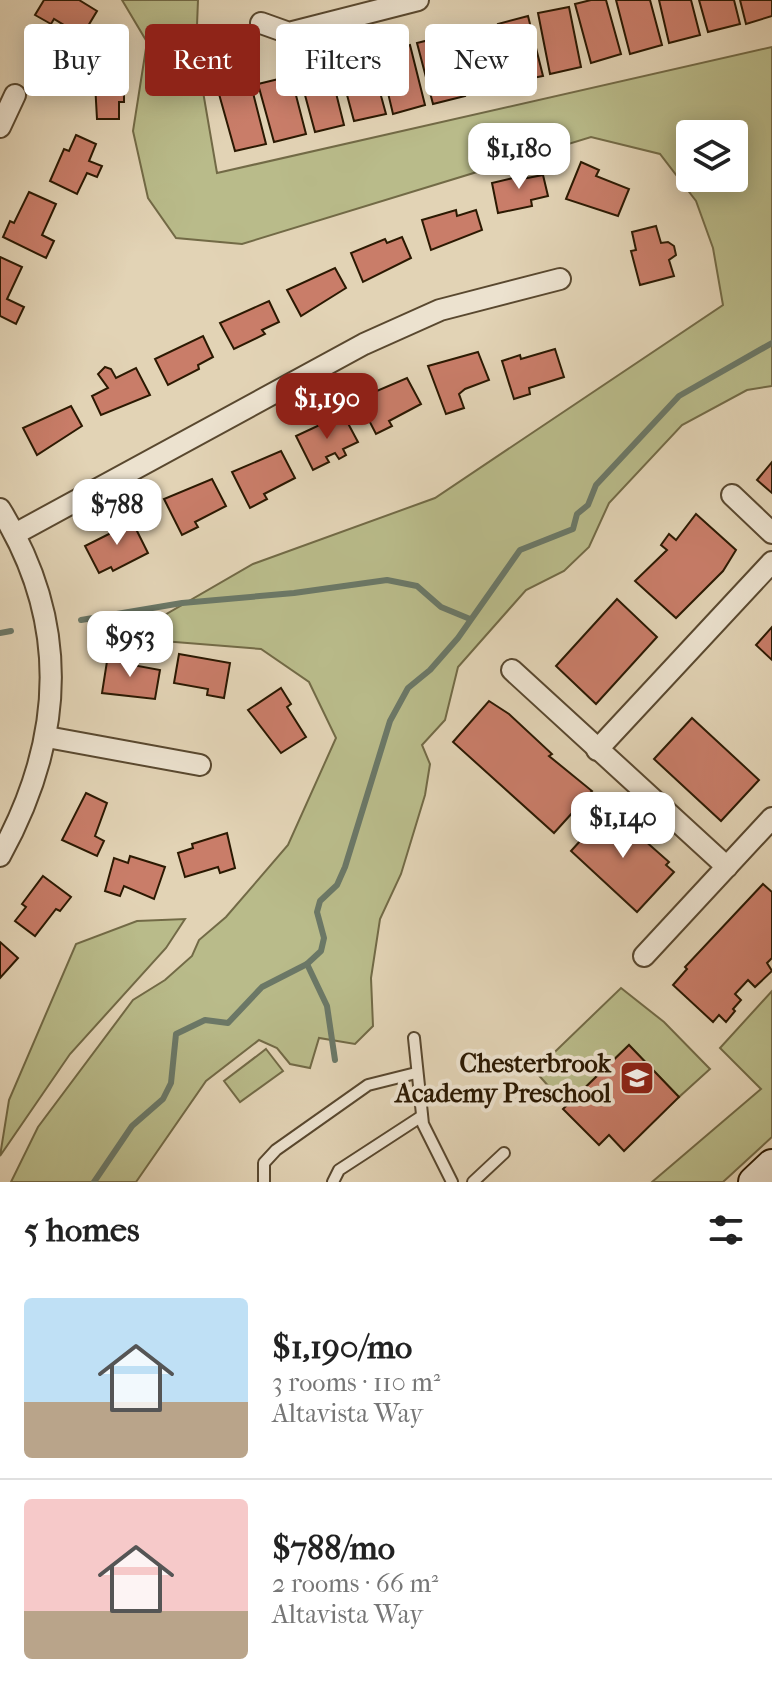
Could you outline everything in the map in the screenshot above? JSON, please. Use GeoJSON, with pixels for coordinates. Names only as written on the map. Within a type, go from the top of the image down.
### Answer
{"type":"FeatureCollection","features":[{"type":"Feature","properties":{"kind":"main road"},"geometry":{"type":"LineString","coordinates":[[754,1182],[772,1165]]}},
{"type":"Feature","properties":{"kind":"street"},"geometry":{"type":"LineString","coordinates":[[261,23],[289,33],[418,0]]}},
{"type":"Feature","properties":{"kind":"street"},"geometry":{"type":"LineString","coordinates":[[0,127],[15,95]]}},
{"type":"Feature","properties":{"kind":"street"},"geometry":{"type":"LineString","coordinates":[[15,534],[376,338],[440,310],[560,279]]}},
{"type":"Feature","properties":{"kind":"street"},"geometry":{"type":"LineString","coordinates":[[732,495],[772,533]]}},
{"type":"Feature","properties":{"kind":"street"},"geometry":{"type":"LineString","coordinates":[[0,509],[32,571],[49,641],[52,674],[47,737],[35,783],[0,856]]}},
{"type":"Feature","properties":{"kind":"street"},"geometry":{"type":"LineString","coordinates":[[597,750],[772,562]]}},
{"type":"Feature","properties":{"kind":"street"},"geometry":{"type":"LineString","coordinates":[[512,670],[727,867]]}},
{"type":"Feature","properties":{"kind":"street"},"geometry":{"type":"LineString","coordinates":[[47,737],[200,765]]}},
{"type":"Feature","properties":{"kind":"street"},"geometry":{"type":"LineString","coordinates":[[644,956],[772,818]]}},
{"type":"Feature","properties":{"kind":"lane"},"geometry":{"type":"LineString","coordinates":[[414,1038],[422,1116],[440,1164],[452,1182]]}},
{"type":"Feature","properties":{"kind":"lane"},"geometry":{"type":"LineString","coordinates":[[264,1182],[264,1163],[282,1146],[368,1085],[416,1073]]}},
{"type":"Feature","properties":{"kind":"lane"},"geometry":{"type":"LineString","coordinates":[[333,1182],[339,1170],[422,1116]]}},
{"type":"Feature","properties":{"kind":"lane"},"geometry":{"type":"LineString","coordinates":[[473,1182],[504,1153]]}},
{"type":"Feature","properties":{"kind":"green space"},"geometry":{"type":"Polygon","coordinates":[[[122,0],[198,0],[197,24],[145,24],[145,39],[122,0]]]}},
{"type":"Feature","properties":{"kind":"green space"},"geometry":{"type":"Polygon","coordinates":[[[772,47],[772,386],[747,390],[682,425],[609,503],[589,547],[564,571],[526,590],[458,667],[445,720],[422,745],[430,764],[425,795],[401,874],[380,919],[371,978],[373,1026],[355,1044],[319,1038],[310,1068],[290,1064],[277,1048],[259,1040],[206,1081],[136,1182],[11,1182],[38,1127],[133,1000],[165,980],[192,956],[199,940],[226,917],[288,845],[336,738],[309,682],[261,649],[125,638],[253,564],[435,498],[723,305],[713,248],[696,201],[689,192],[748,192],[748,120],[676,120],[676,175],[660,154],[591,137],[242,244],[176,238],[148,198],[133,131],[145,55],[145,96],[204,96],[217,173],[772,47]]]}},
{"type":"Feature","properties":{"kind":"green space"},"geometry":{"type":"Polygon","coordinates":[[[185,919],[166,948],[70,1054],[0,1156],[9,1100],[76,944],[137,921],[185,919]]]}},
{"type":"Feature","properties":{"kind":"green space"},"geometry":{"type":"Polygon","coordinates":[[[621,988],[664,1022],[710,1069],[679,1097],[629,1045],[566,1106],[535,1071],[621,988]]]}},
{"type":"Feature","properties":{"kind":"green space"},"geometry":{"type":"Polygon","coordinates":[[[772,991],[772,1137],[723,1182],[652,1182],[761,1089],[720,1048],[772,991]]]}},
{"type":"Feature","properties":{"kind":"green space"},"geometry":{"type":"Polygon","coordinates":[[[266,1049],[283,1071],[240,1102],[224,1081],[266,1049]]]}},
{"type":"Feature","properties":{"kind":"building"},"geometry":{"type":"Polygon","coordinates":[[[44,0],[79,0],[97,11],[89,24],[62,24],[54,19],[51,24],[35,15],[44,0]]]}},
{"type":"Feature","properties":{"kind":"building"},"geometry":{"type":"Polygon","coordinates":[[[606,0],[621,54],[591,63],[575,4],[606,0]]]}},
{"type":"Feature","properties":{"kind":"building"},"geometry":{"type":"Polygon","coordinates":[[[616,0],[650,0],[662,45],[630,54],[616,0]]]}},
{"type":"Feature","properties":{"kind":"building"},"geometry":{"type":"Polygon","coordinates":[[[659,0],[691,0],[700,35],[669,43],[659,0]]]}},
{"type":"Feature","properties":{"kind":"building"},"geometry":{"type":"Polygon","coordinates":[[[699,0],[734,0],[740,24],[708,32],[699,0]]]}},
{"type":"Feature","properties":{"kind":"building"},"geometry":{"type":"Polygon","coordinates":[[[740,0],[772,0],[772,16],[746,24],[740,0]]]}},
{"type":"Feature","properties":{"kind":"building"},"geometry":{"type":"Polygon","coordinates":[[[569,7],[581,67],[550,74],[538,13],[569,7]]]}},
{"type":"Feature","properties":{"kind":"building"},"geometry":{"type":"Polygon","coordinates":[[[528,16],[530,24],[498,24],[528,16]]]}},
{"type":"Feature","properties":{"kind":"building"},"geometry":{"type":"Polygon","coordinates":[[[425,41],[425,74],[417,43],[425,41]]]}},
{"type":"Feature","properties":{"kind":"building"},"geometry":{"type":"Polygon","coordinates":[[[409,45],[425,105],[393,114],[389,96],[409,96],[409,45]]]}},
{"type":"Feature","properties":{"kind":"building"},"geometry":{"type":"Polygon","coordinates":[[[537,52],[543,76],[537,77],[537,52]]]}},
{"type":"Feature","properties":{"kind":"building"},"geometry":{"type":"Polygon","coordinates":[[[276,80],[276,96],[296,96],[306,134],[274,142],[260,84],[276,80]]]}},
{"type":"Feature","properties":{"kind":"building"},"geometry":{"type":"Polygon","coordinates":[[[96,96],[124,96],[124,102],[119,102],[119,119],[97,119],[96,96]]]}},
{"type":"Feature","properties":{"kind":"building"},"geometry":{"type":"Polygon","coordinates":[[[220,96],[254,96],[266,144],[235,151],[220,96]]]}},
{"type":"Feature","properties":{"kind":"building"},"geometry":{"type":"Polygon","coordinates":[[[305,96],[337,96],[344,125],[315,132],[305,96]]]}},
{"type":"Feature","properties":{"kind":"building"},"geometry":{"type":"Polygon","coordinates":[[[347,96],[381,96],[386,114],[354,121],[347,96]]]}},
{"type":"Feature","properties":{"kind":"building"},"geometry":{"type":"Polygon","coordinates":[[[431,96],[465,96],[433,104],[431,96]]]}},
{"type":"Feature","properties":{"kind":"building"},"geometry":{"type":"Polygon","coordinates":[[[76,135],[96,144],[89,161],[102,166],[97,177],[87,173],[77,194],[50,181],[64,149],[69,151],[76,135]]]}},
{"type":"Feature","properties":{"kind":"building"},"geometry":{"type":"Polygon","coordinates":[[[581,162],[599,170],[596,176],[629,189],[618,216],[566,199],[581,162]]]}},
{"type":"Feature","properties":{"kind":"building"},"geometry":{"type":"Polygon","coordinates":[[[524,166],[527,178],[543,175],[548,196],[531,200],[532,206],[498,213],[492,183],[513,178],[511,169],[524,166]]]}},
{"type":"Feature","properties":{"kind":"building"},"geometry":{"type":"Polygon","coordinates":[[[29,192],[56,204],[42,235],[54,241],[46,258],[3,237],[10,221],[14,223],[29,192]]]}},
{"type":"Feature","properties":{"kind":"building"},"geometry":{"type":"Polygon","coordinates":[[[456,210],[457,216],[476,210],[482,230],[431,250],[422,220],[456,210]]]}},
{"type":"Feature","properties":{"kind":"building"},"geometry":{"type":"Polygon","coordinates":[[[656,226],[661,243],[668,242],[674,246],[676,255],[669,260],[674,276],[640,285],[631,251],[636,250],[632,232],[656,226]]]}},
{"type":"Feature","properties":{"kind":"building"},"geometry":{"type":"Polygon","coordinates":[[[402,237],[411,258],[363,282],[351,253],[385,239],[387,243],[402,237]]]}},
{"type":"Feature","properties":{"kind":"building"},"geometry":{"type":"Polygon","coordinates":[[[0,257],[22,267],[7,299],[24,307],[16,324],[0,316],[0,257]]]}},
{"type":"Feature","properties":{"kind":"building"},"geometry":{"type":"Polygon","coordinates":[[[335,268],[346,288],[301,316],[287,290],[335,268]]]}},
{"type":"Feature","properties":{"kind":"building"},"geometry":{"type":"Polygon","coordinates":[[[269,301],[279,322],[262,330],[265,334],[234,349],[220,323],[269,301]]]}},
{"type":"Feature","properties":{"kind":"building"},"geometry":{"type":"Polygon","coordinates":[[[203,336],[213,357],[198,365],[199,369],[168,385],[155,359],[203,336]]]}},
{"type":"Feature","properties":{"kind":"building"},"geometry":{"type":"Polygon","coordinates":[[[555,349],[564,377],[529,388],[530,394],[514,399],[502,361],[555,349]]]}},
{"type":"Feature","properties":{"kind":"building"},"geometry":{"type":"Polygon","coordinates":[[[478,352],[489,380],[465,389],[459,394],[464,408],[446,414],[428,366],[478,352]]]}},
{"type":"Feature","properties":{"kind":"building"},"geometry":{"type":"Polygon","coordinates":[[[105,367],[111,369],[116,378],[136,368],[150,395],[101,415],[92,396],[108,388],[98,374],[105,367]]]}},
{"type":"Feature","properties":{"kind":"building"},"geometry":{"type":"Polygon","coordinates":[[[407,378],[421,404],[389,421],[392,426],[376,434],[358,399],[407,378]]]}},
{"type":"Feature","properties":{"kind":"building"},"geometry":{"type":"Polygon","coordinates":[[[71,406],[82,426],[37,455],[23,428],[71,406]]]}},
{"type":"Feature","properties":{"kind":"building"},"geometry":{"type":"Polygon","coordinates":[[[343,414],[358,442],[343,449],[346,455],[339,459],[335,453],[326,457],[329,462],[313,470],[296,436],[343,414]]]}},
{"type":"Feature","properties":{"kind":"building"},"geometry":{"type":"Polygon","coordinates":[[[281,451],[295,478],[264,494],[267,499],[250,508],[232,472],[281,451]]]}},
{"type":"Feature","properties":{"kind":"building"},"geometry":{"type":"Polygon","coordinates":[[[772,462],[772,493],[757,480],[772,462]]]}},
{"type":"Feature","properties":{"kind":"building"},"geometry":{"type":"Polygon","coordinates":[[[212,479],[226,506],[195,522],[198,527],[182,535],[164,499],[212,479]]]}},
{"type":"Feature","properties":{"kind":"building"},"geometry":{"type":"Polygon","coordinates":[[[696,514],[736,550],[723,571],[676,618],[635,581],[667,550],[661,545],[669,534],[676,540],[696,514]]]}},
{"type":"Feature","properties":{"kind":"building"},"geometry":{"type":"Polygon","coordinates":[[[130,517],[148,553],[113,571],[111,567],[99,573],[85,546],[113,532],[111,527],[130,517]]]}},
{"type":"Feature","properties":{"kind":"building"},"geometry":{"type":"Polygon","coordinates":[[[617,599],[657,637],[596,704],[556,666],[617,599]]]}},
{"type":"Feature","properties":{"kind":"building"},"geometry":{"type":"Polygon","coordinates":[[[772,627],[772,660],[756,645],[772,627]]]}},
{"type":"Feature","properties":{"kind":"building"},"geometry":{"type":"Polygon","coordinates":[[[179,654],[230,663],[224,698],[207,695],[208,689],[174,683],[179,654]]]}},
{"type":"Feature","properties":{"kind":"building"},"geometry":{"type":"Polygon","coordinates":[[[108,655],[127,659],[127,664],[160,670],[155,699],[102,693],[108,655]]]}},
{"type":"Feature","properties":{"kind":"building"},"geometry":{"type":"Polygon","coordinates":[[[281,688],[291,704],[287,707],[306,737],[281,753],[248,710],[281,688]]]}},
{"type":"Feature","properties":{"kind":"building"},"geometry":{"type":"Polygon","coordinates":[[[489,701],[509,714],[552,754],[549,756],[592,791],[554,833],[453,742],[489,701]]]}},
{"type":"Feature","properties":{"kind":"building"},"geometry":{"type":"Polygon","coordinates":[[[692,718],[759,780],[721,821],[654,759],[692,718]]]}},
{"type":"Feature","properties":{"kind":"building"},"geometry":{"type":"Polygon","coordinates":[[[86,793],[107,803],[95,836],[104,841],[97,856],[62,840],[86,793]]]}},
{"type":"Feature","properties":{"kind":"building"},"geometry":{"type":"Polygon","coordinates":[[[609,809],[669,862],[666,865],[674,872],[637,912],[571,851],[609,809]]]}},
{"type":"Feature","properties":{"kind":"building"},"geometry":{"type":"Polygon","coordinates":[[[227,833],[235,868],[220,873],[218,867],[185,877],[178,853],[193,848],[192,844],[227,833]]]}},
{"type":"Feature","properties":{"kind":"building"},"geometry":{"type":"Polygon","coordinates":[[[130,856],[165,867],[154,899],[124,886],[120,896],[105,891],[114,858],[128,863],[130,856]]]}},
{"type":"Feature","properties":{"kind":"building"},"geometry":{"type":"Polygon","coordinates":[[[43,876],[71,897],[60,911],[56,909],[35,936],[15,921],[26,907],[22,904],[43,876]]]}},
{"type":"Feature","properties":{"kind":"building"},"geometry":{"type":"Polygon","coordinates":[[[763,884],[772,892],[772,958],[767,963],[772,971],[755,987],[748,980],[735,994],[741,1000],[726,1022],[719,1015],[713,1022],[673,985],[687,969],[685,967],[763,884]]]}},
{"type":"Feature","properties":{"kind":"building"},"geometry":{"type":"Polygon","coordinates":[[[0,942],[18,958],[0,978],[0,942]]]}},
{"type":"Feature","properties":{"kind":"building","name":"Chesterbrook Academy Preschool"},"geometry":{"type":"Polygon","coordinates":[[[629,1045],[679,1097],[624,1151],[609,1135],[599,1145],[563,1109],[629,1045]]]}},
{"type":"Feature","properties":{"kind":"waterway"},"geometry":{"type":"LineString","coordinates":[[94,1182],[132,1126],[163,1099],[171,1083],[176,1034],[205,1020],[228,1023],[262,987],[307,964],[321,951],[324,938],[317,912],[320,901],[337,885],[345,867],[390,721],[408,688],[430,670],[458,638],[520,550],[573,529],[577,514],[588,505],[596,485],[679,396],[772,343]]}},
{"type":"Feature","properties":{"kind":"waterway"},"geometry":{"type":"LineString","coordinates":[[81,620],[182,603],[294,593],[387,580],[417,586],[441,607],[470,619]]}},
{"type":"Feature","properties":{"kind":"waterway"},"geometry":{"type":"LineString","coordinates":[[0,633],[11,631]]}},
{"type":"Feature","properties":{"kind":"waterway"},"geometry":{"type":"LineString","coordinates":[[307,964],[327,1006],[335,1060]]}},
{"type":"Feature","properties":{"kind":"place","name":"Chesterbrook Academy Preschool"},"geometry":{"type":"Point","coordinates":[637,1078]}}]}
